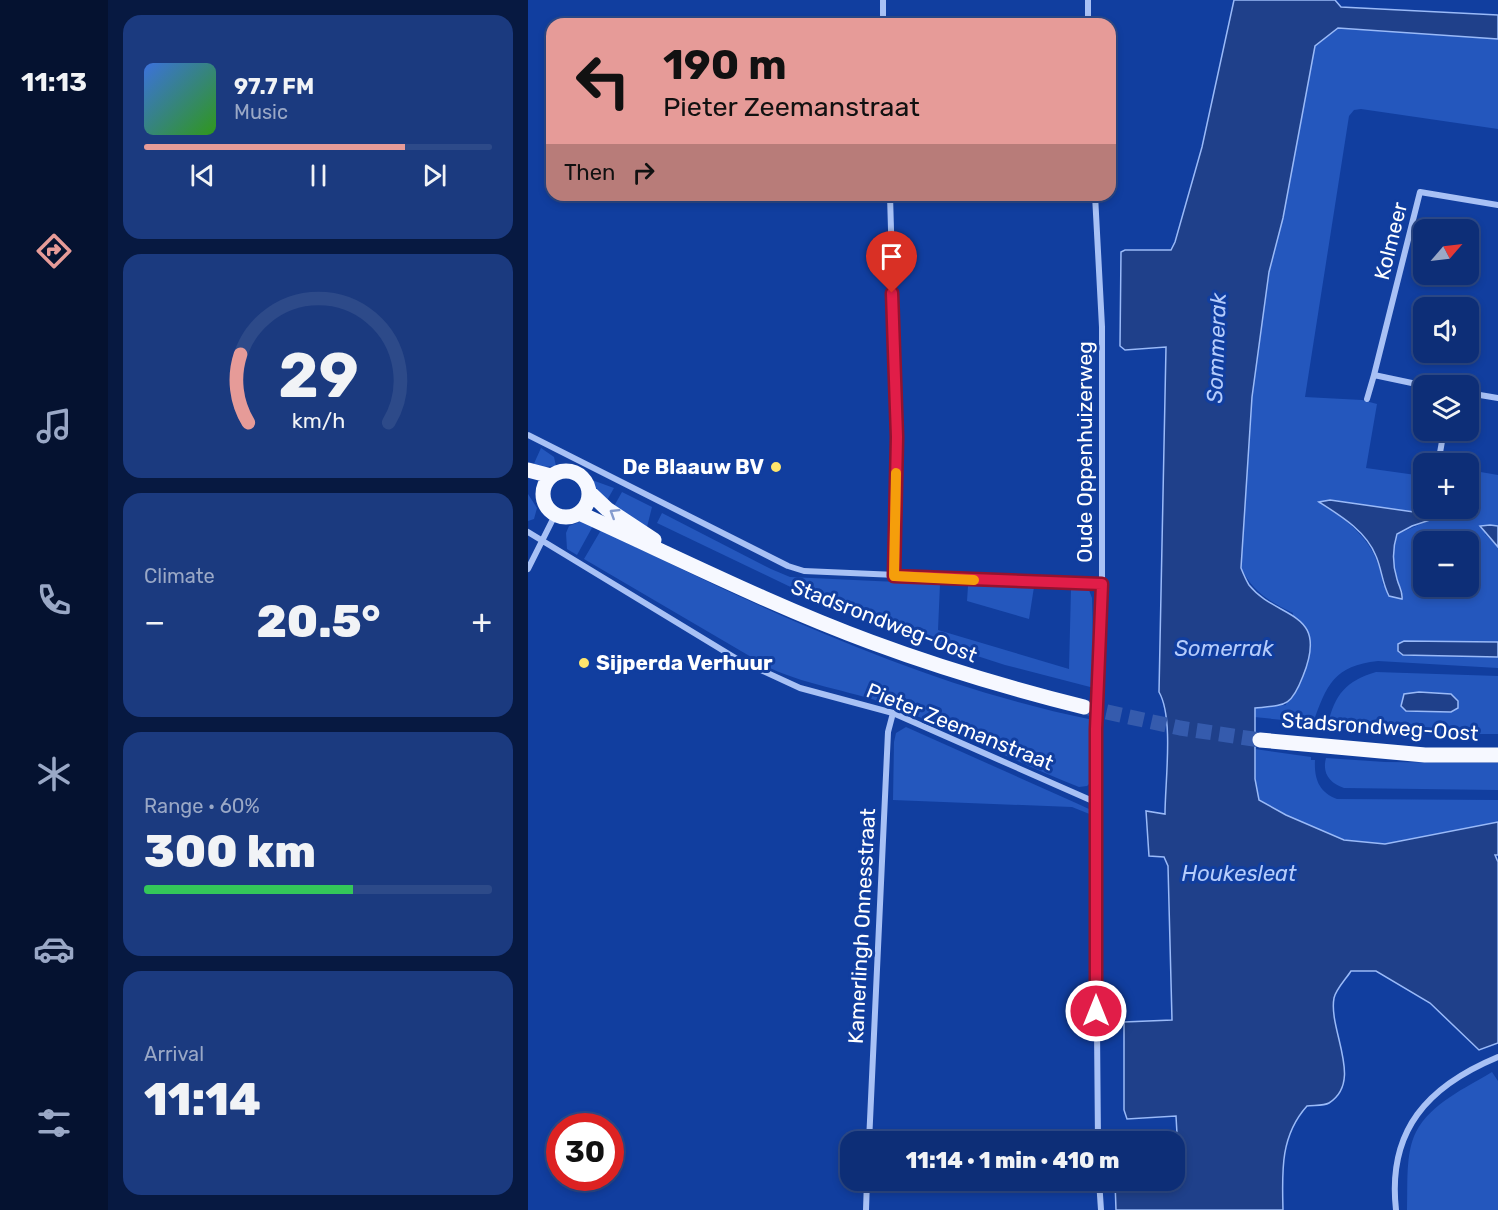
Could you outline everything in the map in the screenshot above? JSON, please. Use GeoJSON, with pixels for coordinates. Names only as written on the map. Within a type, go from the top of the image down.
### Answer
{"type":"FeatureCollection","features":[{"type":"Feature","properties":{"kind":"main road"},"geometry":{"type":"LineString","coordinates":[[528,470],[551,476]]}},
{"type":"Feature","properties":{"kind":"main road"},"geometry":{"type":"LineString","coordinates":[[563,471],[575,472],[585,480],[590,492],[588,502],[579,513],[568,517],[555,515],[546,506],[543,487],[551,476],[563,471]]}},
{"type":"Feature","properties":{"kind":"main road"},"geometry":{"type":"LineString","coordinates":[[528,488],[543,495]]}},
{"type":"Feature","properties":{"kind":"main road","name":"Stadsrondweg-Oost"},"geometry":{"type":"LineString","coordinates":[[590,492],[607,509],[676,556]]}},
{"type":"Feature","properties":{"kind":"main road","name":"Stadsrondweg-Oost"},"geometry":{"type":"LineString","coordinates":[[579,513],[777,603],[870,642],[979,679],[1084,707]]}},
{"type":"Feature","properties":{"kind":"main road","name":"Stadsrondweg-Oost"},"geometry":{"type":"LineString","coordinates":[[1260,740],[1425,754],[1498,754]]}},
{"type":"Feature","properties":{"kind":"street"},"geometry":{"type":"LineString","coordinates":[[883,0],[884,18]]}},
{"type":"Feature","properties":{"kind":"street"},"geometry":{"type":"LineString","coordinates":[[1088,0],[1088,18]]}},
{"type":"Feature","properties":{"kind":"street","name":"Kolmeer"},"geometry":{"type":"LineString","coordinates":[[1367,399],[1420,192],[1498,205]]}},
{"type":"Feature","properties":{"kind":"street"},"geometry":{"type":"LineString","coordinates":[[890,201],[897,437],[894,576]]}},
{"type":"Feature","properties":{"kind":"street","name":"Oude Oppenhuizerweg"},"geometry":{"type":"LineString","coordinates":[[1095,201],[1102,327],[1102,584],[1095,802],[1098,1131]]}},
{"type":"Feature","properties":{"kind":"street"},"geometry":{"type":"LineString","coordinates":[[1374,375],[1413,383]]}},
{"type":"Feature","properties":{"kind":"street"},"geometry":{"type":"LineString","coordinates":[[1479,395],[1498,398]]}},
{"type":"Feature","properties":{"kind":"street"},"geometry":{"type":"LineString","coordinates":[[528,435],[788,566],[804,571],[1102,584]]}},
{"type":"Feature","properties":{"kind":"street"},"geometry":{"type":"LineString","coordinates":[[528,569],[555,515]]}},
{"type":"Feature","properties":{"kind":"street","name":"Pieter Zeemanstraat"},"geometry":{"type":"LineString","coordinates":[[528,532],[737,659],[800,688],[892,713],[1095,802]]}},
{"type":"Feature","properties":{"kind":"street","name":"Kamerlingh Onnesstraat"},"geometry":{"type":"LineString","coordinates":[[870,1131],[888,732],[892,713]]}},
{"type":"Feature","properties":{"kind":"street"},"geometry":{"type":"LineString","coordinates":[[1396,1210],[1394,1192],[1398,1156],[1414,1118],[1429,1099],[1453,1079],[1498,1057]]}},
{"type":"Feature","properties":{"kind":"street"},"geometry":{"type":"LineString","coordinates":[[866,1210],[867,1191]]}},
{"type":"Feature","properties":{"kind":"street"},"geometry":{"type":"LineString","coordinates":[[1100,1191],[1101,1210]]}},
{"type":"Feature","properties":{"kind":"shaded area"},"geometry":{"type":"Polygon","coordinates":[[[1338,28],[1498,39],[1498,129],[1361,109],[1354,110],[1349,116],[1305,397],[1362,400],[1377,404],[1366,468],[1413,475],[1413,516],[1320,503],[1362,536],[1376,558],[1383,585],[1403,593],[1394,564],[1394,549],[1398,534],[1432,519],[1479,519],[1479,472],[1498,475],[1498,526],[1490,525],[1485,534],[1498,547],[1498,642],[1404,641],[1403,655],[1498,657],[1498,668],[1378,661],[1351,667],[1334,679],[1313,723],[1254,717],[1255,708],[1286,705],[1293,613],[1262,595],[1241,568],[1252,397],[1269,272],[1283,218],[1315,46],[1338,28]]]}},
{"type":"Feature","properties":{"kind":"shaded area"},"geometry":{"type":"Polygon","coordinates":[[[541,448],[554,457],[556,466],[532,468],[541,448]]]}},
{"type":"Feature","properties":{"kind":"shaded area"},"geometry":{"type":"Polygon","coordinates":[[[592,480],[614,488],[606,502],[596,493],[592,480]]]}},
{"type":"Feature","properties":{"kind":"shaded area"},"geometry":{"type":"Polygon","coordinates":[[[622,492],[652,507],[647,527],[613,508],[622,492]]]}},
{"type":"Feature","properties":{"kind":"shaded area"},"geometry":{"type":"Polygon","coordinates":[[[528,494],[537,508],[534,519],[528,521],[528,494]]]}},
{"type":"Feature","properties":{"kind":"shaded area"},"geometry":{"type":"Polygon","coordinates":[[[662,513],[790,577],[940,584],[938,630],[1069,669],[1071,589],[1089,590],[1092,598],[1094,688],[1005,665],[866,620],[828,605],[657,523],[662,513]]]}},
{"type":"Feature","properties":{"kind":"shaded area"},"geometry":{"type":"Polygon","coordinates":[[[582,521],[593,526],[577,555],[567,549],[566,533],[569,526],[582,521]]]}},
{"type":"Feature","properties":{"kind":"shaded area"},"geometry":{"type":"Polygon","coordinates":[[[601,530],[780,615],[903,665],[1029,705],[1093,720],[1093,780],[1087,786],[1079,787],[897,708],[866,697],[801,680],[770,668],[584,559],[601,530]]]}},
{"type":"Feature","properties":{"kind":"shaded area"},"geometry":{"type":"Polygon","coordinates":[[[968,586],[1034,587],[1029,619],[967,601],[968,586]]]}},
{"type":"Feature","properties":{"kind":"shaded area"},"geometry":{"type":"Polygon","coordinates":[[[1376,672],[1498,676],[1498,734],[1437,734],[1328,724],[1334,704],[1343,690],[1349,684],[1376,672]]]}},
{"type":"Feature","properties":{"kind":"shaded area"},"geometry":{"type":"Polygon","coordinates":[[[906,727],[1089,809],[1092,815],[1072,807],[893,800],[894,742],[896,733],[906,727]]]}},
{"type":"Feature","properties":{"kind":"shaded area"},"geometry":{"type":"Polygon","coordinates":[[[1255,749],[1311,757],[1311,760],[1315,760],[1315,773],[1322,789],[1337,799],[1498,800],[1498,822],[1385,844],[1345,840],[1286,815],[1259,799],[1255,779],[1255,749]]]}},
{"type":"Feature","properties":{"kind":"shaded area"},"geometry":{"type":"Polygon","coordinates":[[[1326,758],[1385,762],[1498,763],[1498,790],[1344,788],[1328,777],[1325,768],[1326,758]]]}},
{"type":"Feature","properties":{"kind":"shaded area"},"geometry":{"type":"Polygon","coordinates":[[[1492,1072],[1498,1081],[1498,1210],[1407,1210],[1410,1150],[1416,1132],[1440,1104],[1492,1072]]]}},
{"type":"Feature","properties":{"kind":"water"},"geometry":{"type":"Polygon","coordinates":[[[1234,0],[1335,0],[1341,7],[1498,15],[1498,39],[1338,28],[1315,46],[1283,218],[1269,272],[1252,397],[1241,568],[1249,585],[1273,605],[1297,618],[1305,627],[1310,638],[1310,654],[1295,694],[1281,705],[1255,708],[1255,779],[1259,800],[1286,815],[1344,840],[1385,844],[1498,822],[1498,855],[1495,855],[1498,862],[1498,1043],[1479,1050],[1430,1003],[1376,971],[1351,971],[1335,995],[1333,1011],[1342,1054],[1344,1082],[1339,1093],[1329,1103],[1307,1106],[1292,1130],[1284,1155],[1283,1210],[1116,1210],[1115,1191],[1185,1191],[1185,1131],[1177,1131],[1176,1116],[1127,1119],[1124,1110],[1124,1022],[1172,1020],[1168,866],[1164,857],[1149,856],[1146,811],[1165,814],[1168,751],[1164,703],[1159,692],[1166,347],[1125,350],[1120,346],[1121,252],[1125,250],[1171,250],[1202,147],[1234,0]]]}},
{"type":"Feature","properties":{"kind":"water"},"geometry":{"type":"Polygon","coordinates":[[[1330,500],[1413,512],[1413,519],[1433,519],[1397,534],[1393,562],[1402,599],[1389,596],[1376,556],[1366,539],[1352,525],[1319,502],[1330,500]]]}},
{"type":"Feature","properties":{"kind":"water"},"geometry":{"type":"Polygon","coordinates":[[[1480,526],[1498,526],[1498,547],[1480,526]]]}},
{"type":"Feature","properties":{"kind":"water"},"geometry":{"type":"Polygon","coordinates":[[[1404,641],[1498,642],[1498,657],[1403,655],[1398,651],[1398,644],[1404,641]]]}},
{"type":"Feature","properties":{"kind":"water"},"geometry":{"type":"Polygon","coordinates":[[[1419,692],[1451,694],[1458,701],[1458,708],[1451,712],[1406,711],[1401,706],[1404,694],[1419,692]]]}},
{"type":"Feature","properties":{"kind":"tunnel"},"geometry":{"type":"LineString","coordinates":[[1084,707],[1180,728],[1260,740]]}},
{"type":"Feature","properties":{"kind":"slow traffic"},"geometry":{"type":"LineString","coordinates":[[896,473],[894,576],[974,580]]}},
{"type":"Feature","properties":{"kind":"place","name":"De Blaauw BV"},"geometry":{"type":"Point","coordinates":[776,467]}},
{"type":"Feature","properties":{"kind":"place","name":"Sijperda Verhuur"},"geometry":{"type":"Point","coordinates":[584,663]}},
{"type":"Feature","properties":{"kind":"route"},"geometry":{"type":"LineString","coordinates":[[892,293],[897,437],[894,576],[1102,584],[1096,729],[1096,1011]]}},
{"type":"Feature","properties":{"kind":"water label","name":"Sommerak"},"geometry":{"type":"Point","coordinates":[1216,348]}},
{"type":"Feature","properties":{"kind":"water label","name":"Somerrak"},"geometry":{"type":"Point","coordinates":[1224,648]}},
{"type":"Feature","properties":{"kind":"water label","name":"Houkesleat"},"geometry":{"type":"Point","coordinates":[1239,873]}}]}
